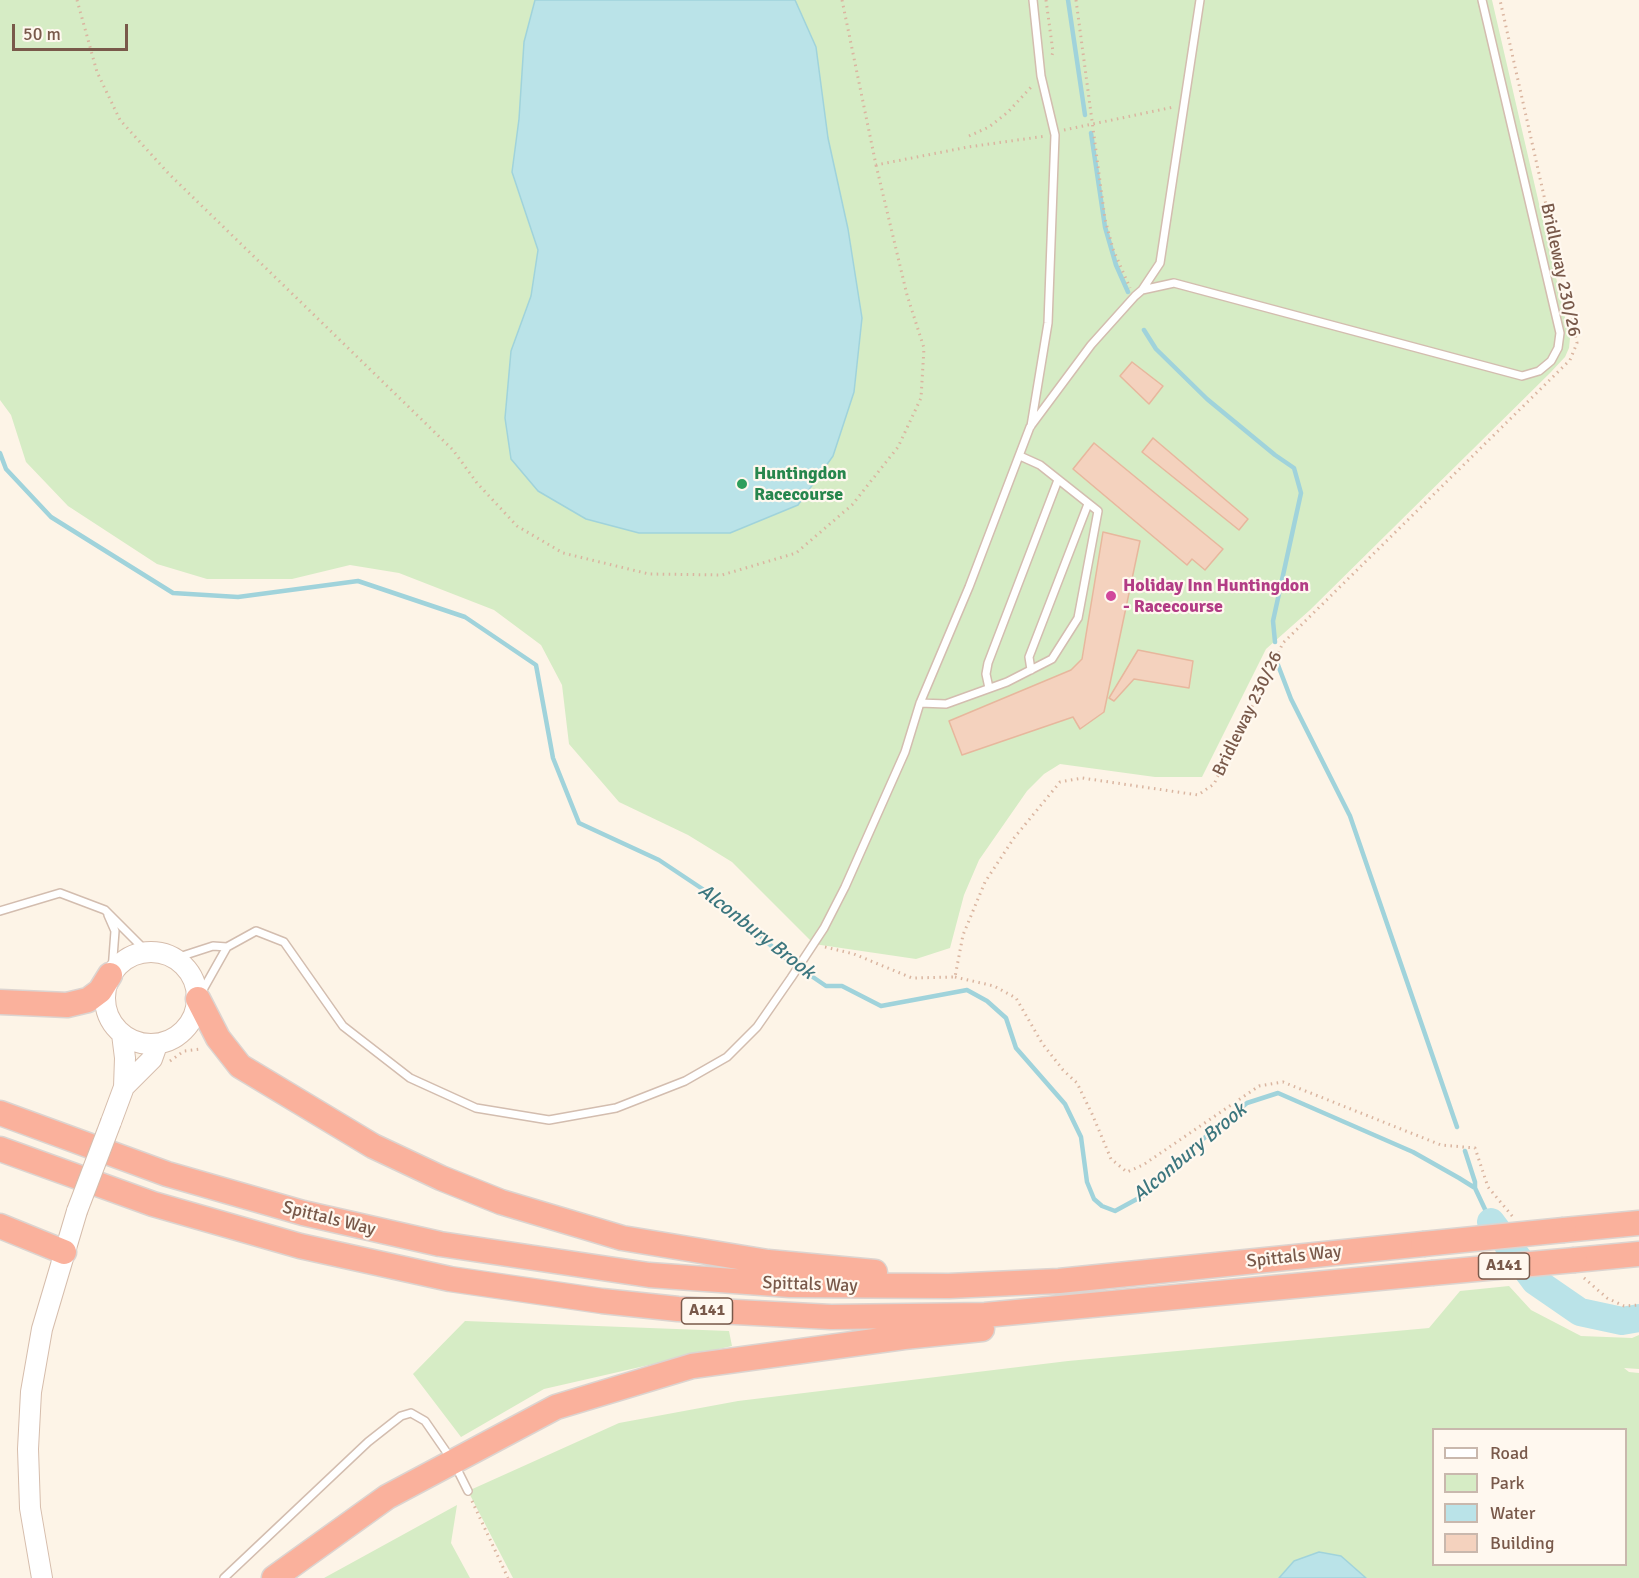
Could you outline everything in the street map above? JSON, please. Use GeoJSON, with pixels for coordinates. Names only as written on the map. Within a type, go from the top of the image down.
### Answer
{"type":"FeatureCollection","features":[{"type":"Feature","properties":{"kind":"highway"},"geometry":{"type":"LineString","coordinates":[[0,1002],[34,1005],[88,1000],[100,991],[111,974]]}},
{"type":"Feature","properties":{"kind":"highway"},"geometry":{"type":"LineString","coordinates":[[198,999],[218,1038],[240,1066],[257,1078],[373,1146],[501,1202],[622,1238],[768,1262],[861,1272],[1059,1281]]}},
{"type":"Feature","properties":{"kind":"highway","name":"Spittals Way"},"geometry":{"type":"LineString","coordinates":[[0,1113],[100,1151],[234,1194],[371,1229],[509,1256],[649,1275],[790,1285],[949,1286],[1059,1281],[1639,1223]]}},
{"type":"Feature","properties":{"kind":"highway","name":"Spittals Way"},"geometry":{"type":"LineString","coordinates":[[0,1149],[153,1204],[300,1246],[450,1278],[602,1301],[755,1314],[908,1317],[985,1315],[1432,1273],[1579,1268],[1639,1254]]}},
{"type":"Feature","properties":{"kind":"highway"},"geometry":{"type":"LineString","coordinates":[[0,1226],[64,1252]]}},
{"type":"Feature","properties":{"kind":"highway"},"geometry":{"type":"LineString","coordinates":[[274,1578],[387,1497],[556,1407],[692,1365],[903,1336],[1039,1324],[1138,1302]]}},
{"type":"Feature","properties":{"kind":"main road"},"geometry":{"type":"LineString","coordinates":[[146,951],[176,958],[194,980],[198,999],[193,1018],[180,1034],[157,1045],[141,1043],[122,1034],[111,1021],[106,1010],[106,988],[111,974],[124,960],[146,951]]}},
{"type":"Feature","properties":{"kind":"main road"},"geometry":{"type":"LineString","coordinates":[[42,1578],[30,1508],[28,1449],[31,1392],[42,1329],[64,1252],[77,1211],[124,1088],[125,1058],[122,1034]]}},
{"type":"Feature","properties":{"kind":"main road"},"geometry":{"type":"LineString","coordinates":[[124,1088],[152,1059],[157,1045]]}},
{"type":"Feature","properties":{"kind":"lane"},"geometry":{"type":"LineString","coordinates":[[198,999],[212,968],[226,947],[256,931],[284,942],[343,1026],[411,1078],[476,1108],[549,1120],[616,1108],[685,1081],[718,1062],[757,1027],[814,944],[845,887],[905,753],[920,703],[1030,427],[1048,323],[1055,135],[1041,76],[1033,0]]}},
{"type":"Feature","properties":{"kind":"lane"},"geometry":{"type":"LineString","coordinates":[[1030,427],[1091,345],[1142,290],[1160,263],[1182,106],[1200,0]]}},
{"type":"Feature","properties":{"kind":"lane"},"geometry":{"type":"LineString","coordinates":[[1142,290],[1174,283],[1522,376],[1539,371],[1551,361],[1558,348],[1560,333],[1482,0]]}},
{"type":"Feature","properties":{"kind":"lane"},"geometry":{"type":"LineString","coordinates":[[920,703],[946,704],[989,688],[1052,659],[1078,618],[1098,511],[1040,465],[1020,456]]}},
{"type":"Feature","properties":{"kind":"lane"},"geometry":{"type":"LineString","coordinates":[[989,688],[986,674],[988,663],[1058,480]]}},
{"type":"Feature","properties":{"kind":"lane"},"geometry":{"type":"LineString","coordinates":[[1031,670],[1029,657],[1088,504]]}},
{"type":"Feature","properties":{"kind":"lane"},"geometry":{"type":"LineString","coordinates":[[0,911],[60,893],[105,910],[146,951]]}},
{"type":"Feature","properties":{"kind":"lane"},"geometry":{"type":"LineString","coordinates":[[105,910],[115,931],[111,974]]}},
{"type":"Feature","properties":{"kind":"lane"},"geometry":{"type":"LineString","coordinates":[[176,958],[213,946],[226,947]]}},
{"type":"Feature","properties":{"kind":"lane"},"geometry":{"type":"LineString","coordinates":[[224,1578],[368,1442],[401,1416],[411,1413],[425,1421],[454,1463],[468,1491]]}},
{"type":"Feature","properties":{"kind":"path"},"geometry":{"type":"LineString","coordinates":[[77,0],[97,72],[120,120],[169,174],[453,450],[477,483],[517,526],[563,554],[650,574],[722,574],[796,553],[852,505],[898,447],[921,398],[924,348],[907,295],[876,165],[842,0]]}},
{"type":"Feature","properties":{"kind":"path"},"geometry":{"type":"LineString","coordinates":[[969,136],[988,127],[1008,112],[1041,76],[1053,52],[1047,0]]}},
{"type":"Feature","properties":{"kind":"path"},"geometry":{"type":"LineString","coordinates":[[1076,0],[1108,229],[1121,272],[1135,296]]}},
{"type":"Feature","properties":{"kind":"path","name":"Bridleway 230/26"},"geometry":{"type":"LineString","coordinates":[[955,977],[963,935],[985,882],[1014,838],[1060,782],[1082,778],[1198,795],[1214,784],[1283,643],[1570,360],[1575,352],[1577,343],[1500,0]]}},
{"type":"Feature","properties":{"kind":"path"},"geometry":{"type":"LineString","coordinates":[[876,165],[968,147],[1055,135],[1071,127],[1182,106]]}},
{"type":"Feature","properties":{"kind":"path"},"geometry":{"type":"LineString","coordinates":[[814,944],[854,954],[912,978],[955,977],[994,986],[1016,998],[1042,1043],[1063,1070],[1077,1083],[1111,1160],[1127,1172],[1143,1165],[1259,1086],[1283,1082],[1441,1145],[1475,1148],[1488,1187],[1514,1218]]}},
{"type":"Feature","properties":{"kind":"path"},"geometry":{"type":"LineString","coordinates":[[1579,1268],[1607,1298],[1624,1306],[1639,1305]]}},
{"type":"Feature","properties":{"kind":"path"},"geometry":{"type":"LineString","coordinates":[[468,1491],[508,1578]]}},
{"type":"Feature","properties":{"kind":"green space","name":"Huntingdon Racecourse"},"geometry":{"type":"Polygon","coordinates":[[[0,0],[1492,0],[1570,338],[1569,348],[1565,357],[1550,373],[1310,610],[1266,649],[1202,777],[1155,777],[1060,764],[1044,774],[1027,791],[979,860],[964,895],[950,948],[916,959],[814,944],[732,862],[688,835],[619,802],[569,744],[562,685],[541,645],[494,610],[399,573],[350,565],[292,579],[207,579],[157,564],[68,506],[26,462],[11,415],[0,400],[0,0]]]}},
{"type":"Feature","properties":{"kind":"green space"},"geometry":{"type":"Polygon","coordinates":[[[1509,1286],[1531,1310],[1581,1336],[1632,1338],[1639,1335],[1639,1369],[1624,1368],[1629,1372],[1639,1373],[1639,1578],[1366,1578],[1341,1556],[1294,1561],[1279,1578],[513,1578],[468,1491],[619,1423],[738,1401],[1068,1361],[1429,1328],[1460,1291],[1509,1286]]]}},
{"type":"Feature","properties":{"kind":"green space"},"geometry":{"type":"Polygon","coordinates":[[[465,1321],[729,1331],[732,1346],[544,1389],[461,1437],[413,1374],[465,1321]]]}},
{"type":"Feature","properties":{"kind":"green space"},"geometry":{"type":"Polygon","coordinates":[[[457,1505],[451,1543],[470,1578],[324,1578],[457,1505]]]}},
{"type":"Feature","properties":{"kind":"water"},"geometry":{"type":"Polygon","coordinates":[[[535,0],[795,0],[816,47],[828,138],[848,229],[862,318],[854,392],[833,456],[798,505],[730,533],[639,533],[586,519],[538,491],[511,459],[505,418],[511,351],[531,296],[538,250],[512,172],[519,119],[524,42],[535,0]]]}},
{"type":"Feature","properties":{"kind":"water"},"geometry":{"type":"Polygon","coordinates":[[[1319,1552],[1341,1556],[1366,1578],[1279,1578],[1294,1561],[1319,1552]]]}},
{"type":"Feature","properties":{"kind":"building"},"geometry":{"type":"Polygon","coordinates":[[[1132,362],[1163,386],[1149,404],[1120,376],[1132,362]]]}},
{"type":"Feature","properties":{"kind":"building"},"geometry":{"type":"Polygon","coordinates":[[[1153,438],[1248,519],[1239,530],[1142,452],[1153,438]]]}},
{"type":"Feature","properties":{"kind":"building"},"geometry":{"type":"Polygon","coordinates":[[[1094,443],[1223,549],[1205,570],[1192,559],[1187,565],[1073,469],[1094,443]]]}},
{"type":"Feature","properties":{"kind":"building","name":"Holiday Inn Huntingdon - Racecourse"},"geometry":{"type":"Polygon","coordinates":[[[1103,532],[1140,541],[1104,712],[1080,729],[1073,717],[962,755],[949,721],[1071,670],[1082,659],[1103,532]]]}},
{"type":"Feature","properties":{"kind":"building"},"geometry":{"type":"Polygon","coordinates":[[[1138,650],[1193,661],[1189,688],[1134,679],[1114,701],[1109,698],[1138,650]]]}},
{"type":"Feature","properties":{"kind":"waterway"},"geometry":{"type":"LineString","coordinates":[[1068,0],[1085,115]]}},
{"type":"Feature","properties":{"kind":"waterway"},"geometry":{"type":"LineString","coordinates":[[1091,133],[1105,227],[1116,265],[1128,292]]}},
{"type":"Feature","properties":{"kind":"waterway"},"geometry":{"type":"LineString","coordinates":[[1144,330],[1156,349],[1207,399],[1294,468],[1301,493],[1273,621],[1275,642]]}},
{"type":"Feature","properties":{"kind":"waterway","name":"Alconbury Brook"},"geometry":{"type":"LineString","coordinates":[[0,453],[6,469],[51,517],[173,593],[238,597],[358,581],[465,617],[536,665],[553,758],[579,823],[659,860],[722,902],[785,958],[826,986],[842,986],[881,1006],[967,990],[987,1001],[1006,1018],[1016,1048],[1065,1104],[1081,1137],[1087,1182],[1094,1199],[1102,1206],[1115,1211],[1148,1193],[1164,1171],[1247,1103],[1278,1093],[1413,1152],[1459,1178],[1475,1188],[1491,1222]]}},
{"type":"Feature","properties":{"kind":"waterway"},"geometry":{"type":"LineString","coordinates":[[1278,665],[1291,699],[1350,816],[1457,1127]]}},
{"type":"Feature","properties":{"kind":"waterway"},"geometry":{"type":"LineString","coordinates":[[1465,1151],[1475,1188]]}},
{"type":"Feature","properties":{"kind":"waterway","name":"Alconbury Brook"},"geometry":{"type":"LineString","coordinates":[[1491,1222],[1535,1281],[1580,1312],[1622,1321],[1639,1318]]}},
{"type":"Feature","properties":{"kind":"place","name":"Huntingdon Racecourse"},"geometry":{"type":"Point","coordinates":[742,484]}},
{"type":"Feature","properties":{"kind":"place","name":"Holiday Inn Huntingdon - Racecourse"},"geometry":{"type":"Point","coordinates":[1111,596]}}]}
